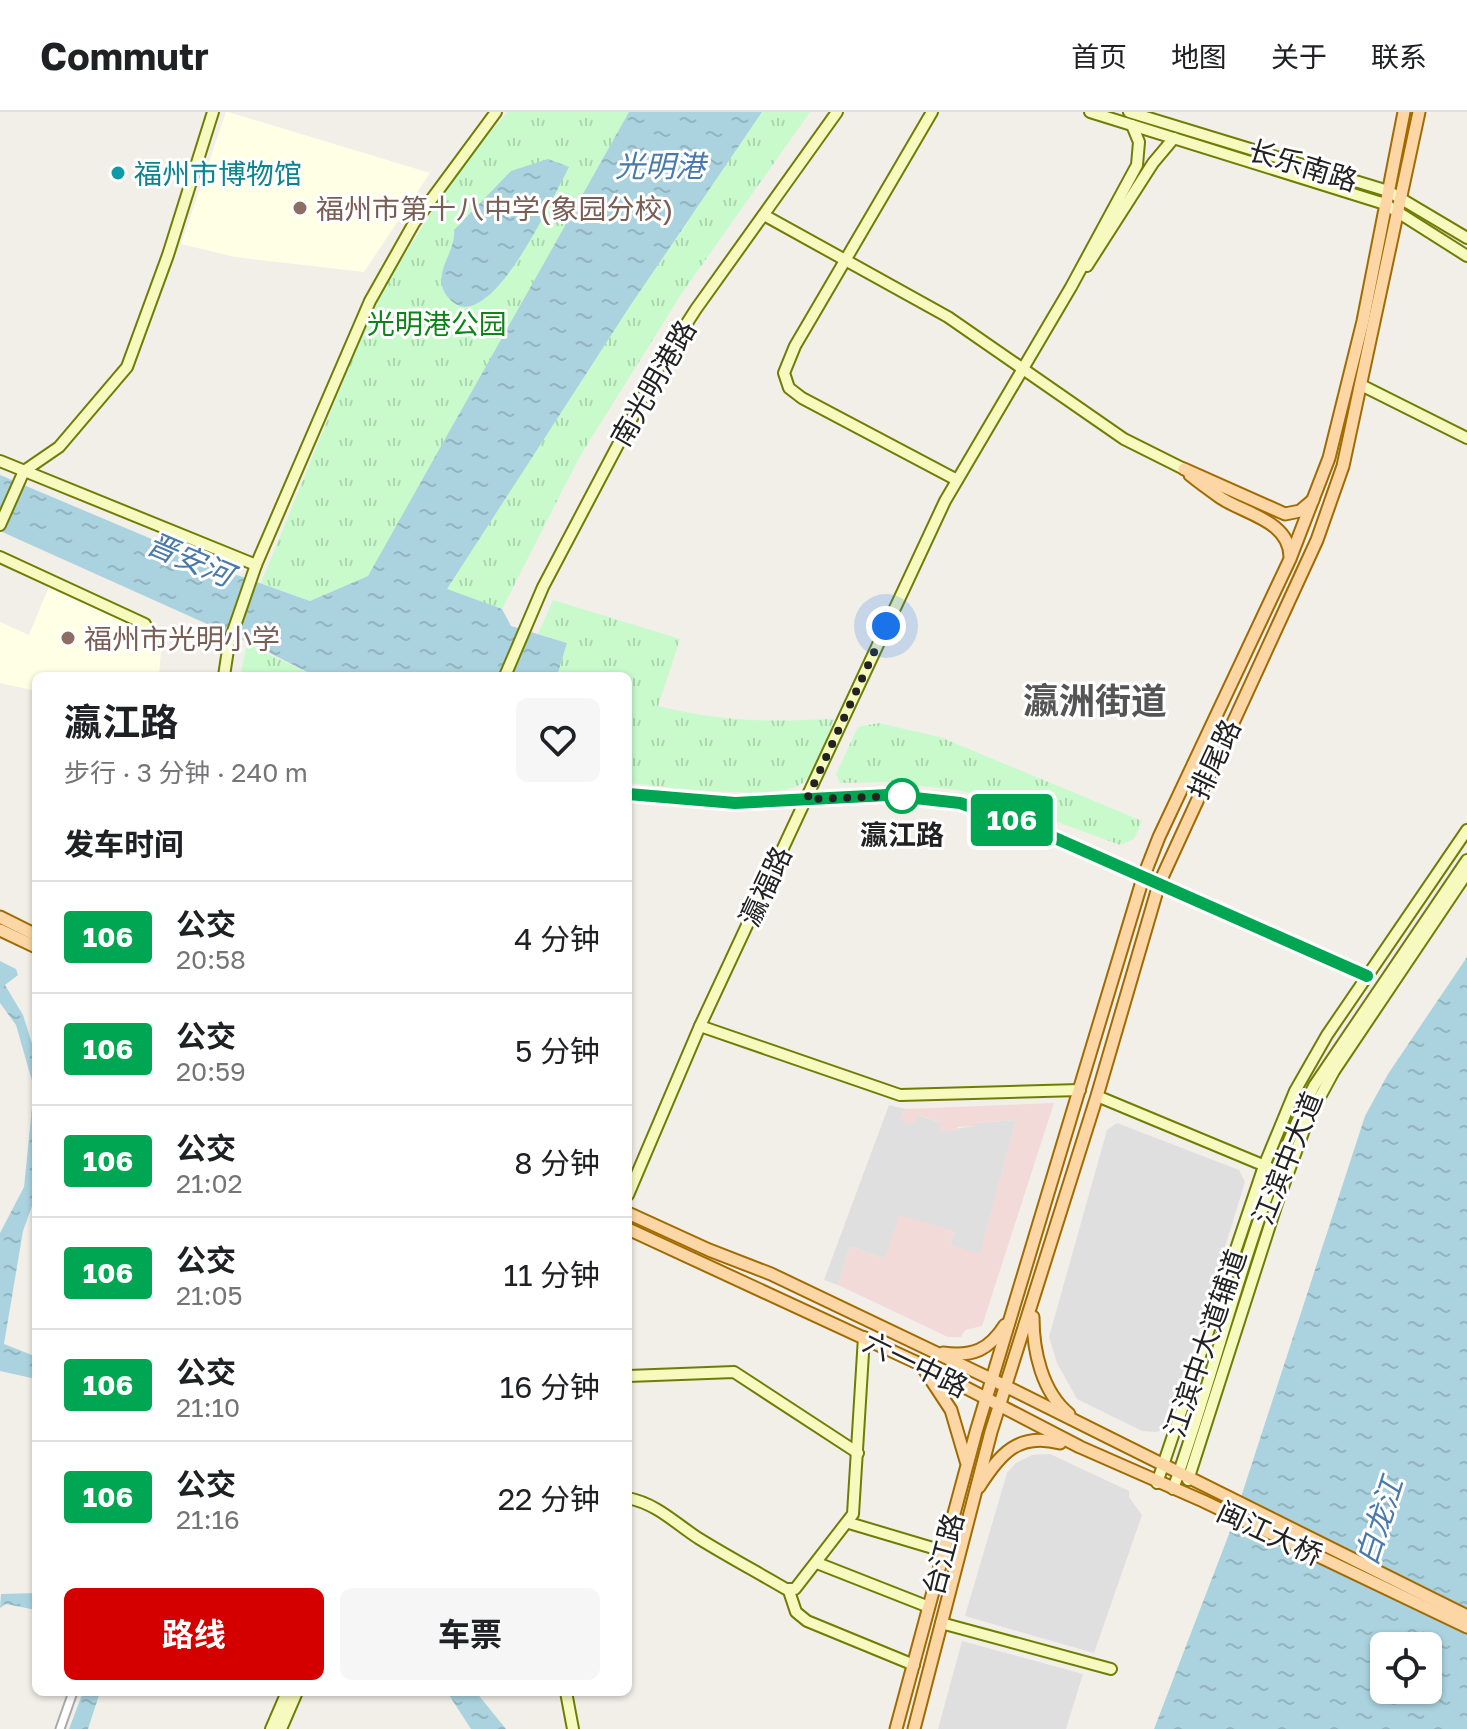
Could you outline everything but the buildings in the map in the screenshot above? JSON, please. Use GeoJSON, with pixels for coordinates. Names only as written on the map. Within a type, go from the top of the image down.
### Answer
{"type":"FeatureCollection","features":[{"type":"Feature","properties":{"kind":"main road","name":"排尾路"},"geometry":{"type":"LineString","coordinates":[[993,1380],[1143,878],[1172,808],[1290,559],[1316,497],[1363,321],[1404,112]]}},
{"type":"Feature","properties":{"kind":"main road","name":"排尾路"},"geometry":{"type":"LineString","coordinates":[[999,1406],[1033,1305],[1159,884],[1317,540],[1343,466],[1419,112]]}},
{"type":"Feature","properties":{"kind":"main road"},"geometry":{"type":"LineString","coordinates":[[1184,469],[1291,514],[1305,508],[1316,497]]}},
{"type":"Feature","properties":{"kind":"main road"},"geometry":{"type":"LineString","coordinates":[[1184,469],[1221,498],[1284,535],[1290,545],[1290,559]]}},
{"type":"Feature","properties":{"kind":"main road"},"geometry":{"type":"LineString","coordinates":[[1252,514],[1263,513],[1259,502]]}},
{"type":"Feature","properties":{"kind":"main road"},"geometry":{"type":"LineString","coordinates":[[0,917],[32,933]]}},
{"type":"Feature","properties":{"kind":"main road"},"geometry":{"type":"LineString","coordinates":[[0,930],[32,945]]}},
{"type":"Feature","properties":{"kind":"main road","name":"六一中路"},"geometry":{"type":"LineString","coordinates":[[632,1215],[771,1274],[993,1380],[1183,1477],[1206,1496]]}},
{"type":"Feature","properties":{"kind":"main road","name":"六一中路"},"geometry":{"type":"LineString","coordinates":[[632,1231],[864,1337],[1157,1483],[1206,1496]]}},
{"type":"Feature","properties":{"kind":"main road"},"geometry":{"type":"LineString","coordinates":[[931,1351],[964,1355],[983,1350],[998,1336],[1018,1299]]}},
{"type":"Feature","properties":{"kind":"main road"},"geometry":{"type":"LineString","coordinates":[[1033,1305],[1035,1351],[1043,1375],[1065,1412],[1090,1428]]}},
{"type":"Feature","properties":{"kind":"main road"},"geometry":{"type":"LineString","coordinates":[[922,1365],[957,1427],[965,1448],[965,1473]]}},
{"type":"Feature","properties":{"kind":"main road","name":"台江路"},"geometry":{"type":"LineString","coordinates":[[896,1729],[993,1380]]}},
{"type":"Feature","properties":{"kind":"main road","name":"台江路"},"geometry":{"type":"LineString","coordinates":[[914,1729],[972,1498],[999,1406]]}},
{"type":"Feature","properties":{"kind":"main road"},"geometry":{"type":"LineString","coordinates":[[972,1498],[998,1458],[1012,1445],[1038,1439],[1080,1447]]}},
{"type":"Feature","properties":{"kind":"main road","name":"闽江大桥"},"geometry":{"type":"LineString","coordinates":[[1206,1496],[1467,1616]]}},
{"type":"Feature","properties":{"kind":"main road","name":"闽江大桥"},"geometry":{"type":"LineString","coordinates":[[1206,1496],[1467,1627]]}},
{"type":"Feature","properties":{"kind":"street"},"geometry":{"type":"LineString","coordinates":[[0,525],[24,471],[59,447],[127,367],[168,255],[213,112]]}},
{"type":"Feature","properties":{"kind":"street"},"geometry":{"type":"LineString","coordinates":[[225,672],[229,643],[251,577],[385,271],[440,185],[496,112]]}},
{"type":"Feature","properties":{"kind":"street","name":"南光明港路"},"geometry":{"type":"LineString","coordinates":[[507,672],[543,587],[645,391],[696,309],[837,112]]}},
{"type":"Feature","properties":{"kind":"street"},"geometry":{"type":"LineString","coordinates":[[932,112],[787,360],[785,380],[802,398],[957,480]]}},
{"type":"Feature","properties":{"kind":"street"},"geometry":{"type":"LineString","coordinates":[[1090,112],[1385,204],[1467,256]]}},
{"type":"Feature","properties":{"kind":"street","name":"长乐南路"},"geometry":{"type":"LineString","coordinates":[[1129,112],[1388,191],[1467,238]]}},
{"type":"Feature","properties":{"kind":"street"},"geometry":{"type":"LineString","coordinates":[[1071,287],[1102,222],[1137,165],[1139,142],[1132,125]]}},
{"type":"Feature","properties":{"kind":"street"},"geometry":{"type":"LineString","coordinates":[[1071,287],[1153,163],[1174,138]]}},
{"type":"Feature","properties":{"kind":"street"},"geometry":{"type":"LineString","coordinates":[[764,215],[948,317],[1124,439],[1184,469]]}},
{"type":"Feature","properties":{"kind":"street","name":"瀛福路"},"geometry":{"type":"LineString","coordinates":[[632,1186],[700,1026],[957,480],[1071,287]]}},
{"type":"Feature","properties":{"kind":"street"},"geometry":{"type":"LineString","coordinates":[[1361,385],[1467,438]]}},
{"type":"Feature","properties":{"kind":"street"},"geometry":{"type":"LineString","coordinates":[[0,461],[256,565]]}},
{"type":"Feature","properties":{"kind":"street"},"geometry":{"type":"LineString","coordinates":[[0,557],[145,624]]}},
{"type":"Feature","properties":{"kind":"street"},"geometry":{"type":"LineString","coordinates":[[632,794],[735,803],[888,795],[960,803],[996,813],[1367,976]]}},
{"type":"Feature","properties":{"kind":"street","name":"江滨中大道辅道"},"geometry":{"type":"LineString","coordinates":[[1157,1483],[1158,1464],[1264,1166],[1303,1073],[1467,830]]}},
{"type":"Feature","properties":{"kind":"street","name":"江滨中大道"},"geometry":{"type":"LineString","coordinates":[[1173,1489],[1183,1477],[1281,1172],[1314,1086],[1467,860]]}},
{"type":"Feature","properties":{"kind":"street","name":"江滨中大道"},"geometry":{"type":"LineString","coordinates":[[1281,1172],[1334,1071],[1467,873]]}},
{"type":"Feature","properties":{"kind":"street"},"geometry":{"type":"LineString","coordinates":[[700,1026],[900,1095],[1080,1090]]}},
{"type":"Feature","properties":{"kind":"street"},"geometry":{"type":"LineString","coordinates":[[1097,1096],[1281,1172]]}},
{"type":"Feature","properties":{"kind":"street"},"geometry":{"type":"LineString","coordinates":[[789,1591],[799,1584],[849,1523],[854,1508],[864,1337]]}},
{"type":"Feature","properties":{"kind":"street"},"geometry":{"type":"LineString","coordinates":[[632,1376],[734,1372],[858,1453]]}},
{"type":"Feature","properties":{"kind":"street"},"geometry":{"type":"LineString","coordinates":[[632,1499],[673,1518],[698,1538],[789,1591],[796,1612],[807,1621],[914,1665]]}},
{"type":"Feature","properties":{"kind":"street"},"geometry":{"type":"LineString","coordinates":[[849,1523],[943,1551]]}},
{"type":"Feature","properties":{"kind":"street"},"geometry":{"type":"LineString","coordinates":[[817,1563],[929,1607]]}},
{"type":"Feature","properties":{"kind":"street"},"geometry":{"type":"LineString","coordinates":[[941,1623],[1111,1669]]}},
{"type":"Feature","properties":{"kind":"street"},"geometry":{"type":"LineString","coordinates":[[60,1729],[72,1696]]}},
{"type":"Feature","properties":{"kind":"street"},"geometry":{"type":"LineString","coordinates":[[271,1729],[285,1696]]}},
{"type":"Feature","properties":{"kind":"street"},"geometry":{"type":"LineString","coordinates":[[281,1729],[295,1696]]}},
{"type":"Feature","properties":{"kind":"street"},"geometry":{"type":"LineString","coordinates":[[567,1696],[573,1729]]}},
{"type":"Feature","properties":{"kind":"shaded area","name":"福州市第十八中学(象园分校)"},"geometry":{"type":"Polygon","coordinates":[[[226,112],[430,173],[364,272],[235,257],[181,244],[226,112]]]}},
{"type":"Feature","properties":{"kind":"shaded area","name":"福州市光明小学"},"geometry":{"type":"Polygon","coordinates":[[[50,584],[144,622],[135,641],[161,651],[159,672],[32,672],[32,690],[0,683],[0,622],[29,635],[50,584]]]}},
{"type":"Feature","properties":{"kind":"shaded area"},"geometry":{"type":"Polygon","coordinates":[[[1054,1103],[982,1326],[965,1330],[961,1337],[948,1337],[838,1285],[850,1246],[884,1259],[900,1215],[954,1231],[950,1245],[980,1254],[1016,1120],[975,1123],[975,1126],[957,1127],[957,1131],[940,1132],[941,1123],[919,1115],[913,1125],[900,1120],[905,1109],[1054,1103]]]}},
{"type":"Feature","properties":{"kind":"shaded area"},"geometry":{"type":"Polygon","coordinates":[[[889,1105],[905,1109],[900,1120],[918,1115],[941,1123],[940,1131],[974,1126],[975,1123],[1016,1120],[980,1255],[950,1245],[954,1232],[884,1259],[850,1246],[838,1285],[824,1280],[889,1105]]]}},
{"type":"Feature","properties":{"kind":"shaded area"},"geometry":{"type":"Polygon","coordinates":[[[1117,1123],[1239,1170],[1245,1182],[1169,1428],[1156,1432],[1142,1431],[1077,1399],[1057,1363],[1049,1337],[1107,1130],[1117,1123]]]}},
{"type":"Feature","properties":{"kind":"shaded area"},"geometry":{"type":"Polygon","coordinates":[[[1050,1454],[1129,1491],[1129,1497],[1142,1515],[1094,1653],[965,1616],[1007,1473],[1016,1463],[1032,1455],[1050,1454]]]}},
{"type":"Feature","properties":{"kind":"shaded area"},"geometry":{"type":"Polygon","coordinates":[[[962,1641],[1083,1674],[1066,1729],[938,1729],[962,1641]]]}},
{"type":"Feature","properties":{"kind":"green space","name":"光明港公园"},"geometry":{"type":"Polygon","coordinates":[[[508,112],[629,112],[369,576],[310,601],[261,583],[378,296],[466,159],[508,112]]]}},
{"type":"Feature","properties":{"kind":"green space"},"geometry":{"type":"Polygon","coordinates":[[[762,112],[810,112],[682,293],[580,456],[502,609],[446,590],[630,306],[762,112]]]}},
{"type":"Feature","properties":{"kind":"green space"},"geometry":{"type":"Polygon","coordinates":[[[553,600],[680,639],[658,706],[745,720],[834,719],[813,772],[801,784],[787,789],[743,792],[632,783],[632,672],[558,672],[567,643],[538,634],[553,600]]]}},
{"type":"Feature","properties":{"kind":"green space"},"geometry":{"type":"Polygon","coordinates":[[[247,644],[306,672],[241,672],[247,644]]]}},
{"type":"Feature","properties":{"kind":"green space"},"geometry":{"type":"Polygon","coordinates":[[[878,723],[940,737],[1142,821],[1134,839],[1120,845],[998,800],[957,790],[888,782],[840,783],[836,774],[858,727],[878,723]]]}},
{"type":"Feature","properties":{"kind":"water","name":"光明港"},"geometry":{"type":"Polygon","coordinates":[[[629,112],[762,112],[630,306],[447,589],[502,609],[511,626],[567,643],[558,672],[307,672],[0,531],[0,475],[237,575],[310,601],[368,576],[629,112]]]}},
{"type":"Feature","properties":{"kind":"water"},"geometry":{"type":"Polygon","coordinates":[[[548,159],[569,167],[523,252],[491,293],[475,304],[460,306],[454,303],[444,292],[442,274],[454,230],[511,171],[548,159]]]}},
{"type":"Feature","properties":{"kind":"water","name":"白龙江"},"geometry":{"type":"Polygon","coordinates":[[[1467,957],[1467,1729],[1154,1729],[1229,1534],[1365,1116],[1388,1074],[1467,957]]]}},
{"type":"Feature","properties":{"kind":"water"},"geometry":{"type":"Polygon","coordinates":[[[0,961],[16,969],[18,975],[5,985],[23,1015],[32,1043],[32,1081],[16,1025],[0,1003],[0,961]]]}},
{"type":"Feature","properties":{"kind":"water"},"geometry":{"type":"Polygon","coordinates":[[[32,1108],[32,1206],[23,1231],[4,1344],[32,1355],[32,1378],[0,1371],[0,1233],[24,1187],[32,1108]]]}},
{"type":"Feature","properties":{"kind":"water"},"geometry":{"type":"Polygon","coordinates":[[[32,1593],[32,1609],[6,1604],[0,1608],[1,1594],[32,1593]]]}},
{"type":"Feature","properties":{"kind":"water"},"geometry":{"type":"Polygon","coordinates":[[[81,1696],[99,1696],[88,1729],[69,1729],[81,1696]]]}},
{"type":"Feature","properties":{"kind":"water"},"geometry":{"type":"Polygon","coordinates":[[[450,1696],[479,1696],[506,1729],[471,1729],[450,1696]]]}},
{"type":"Feature","properties":{"kind":"bus line","name":"106"},"geometry":{"type":"LineString","coordinates":[[632,795],[735,803],[888,795],[960,803],[996,813],[1037,830],[1367,976]]}},
{"type":"Feature","properties":{"kind":"place","name":"福州市博物馆"},"geometry":{"type":"Point","coordinates":[118,173]}},
{"type":"Feature","properties":{"kind":"place","name":"福州市第十八中学(象园分校)"},"geometry":{"type":"Point","coordinates":[300,208]}},
{"type":"Feature","properties":{"kind":"place","name":"福州市光明小学"},"geometry":{"type":"Point","coordinates":[68,638]}},
{"type":"Feature","properties":{"kind":"place","name":"瀛江路"},"geometry":{"type":"Point","coordinates":[902,796]}},
{"type":"Feature","properties":{"kind":"district","name":"瀛洲街道"},"geometry":{"type":"Point","coordinates":[1095,700]}},
{"type":"Feature","properties":{"kind":"route"},"geometry":{"type":"LineString","coordinates":[[886,626],[807,799],[902,796]]}},
{"type":"Feature","properties":{"kind":"water label","name":"晋安河"},"geometry":{"type":"Point","coordinates":[190,559]}}]}
